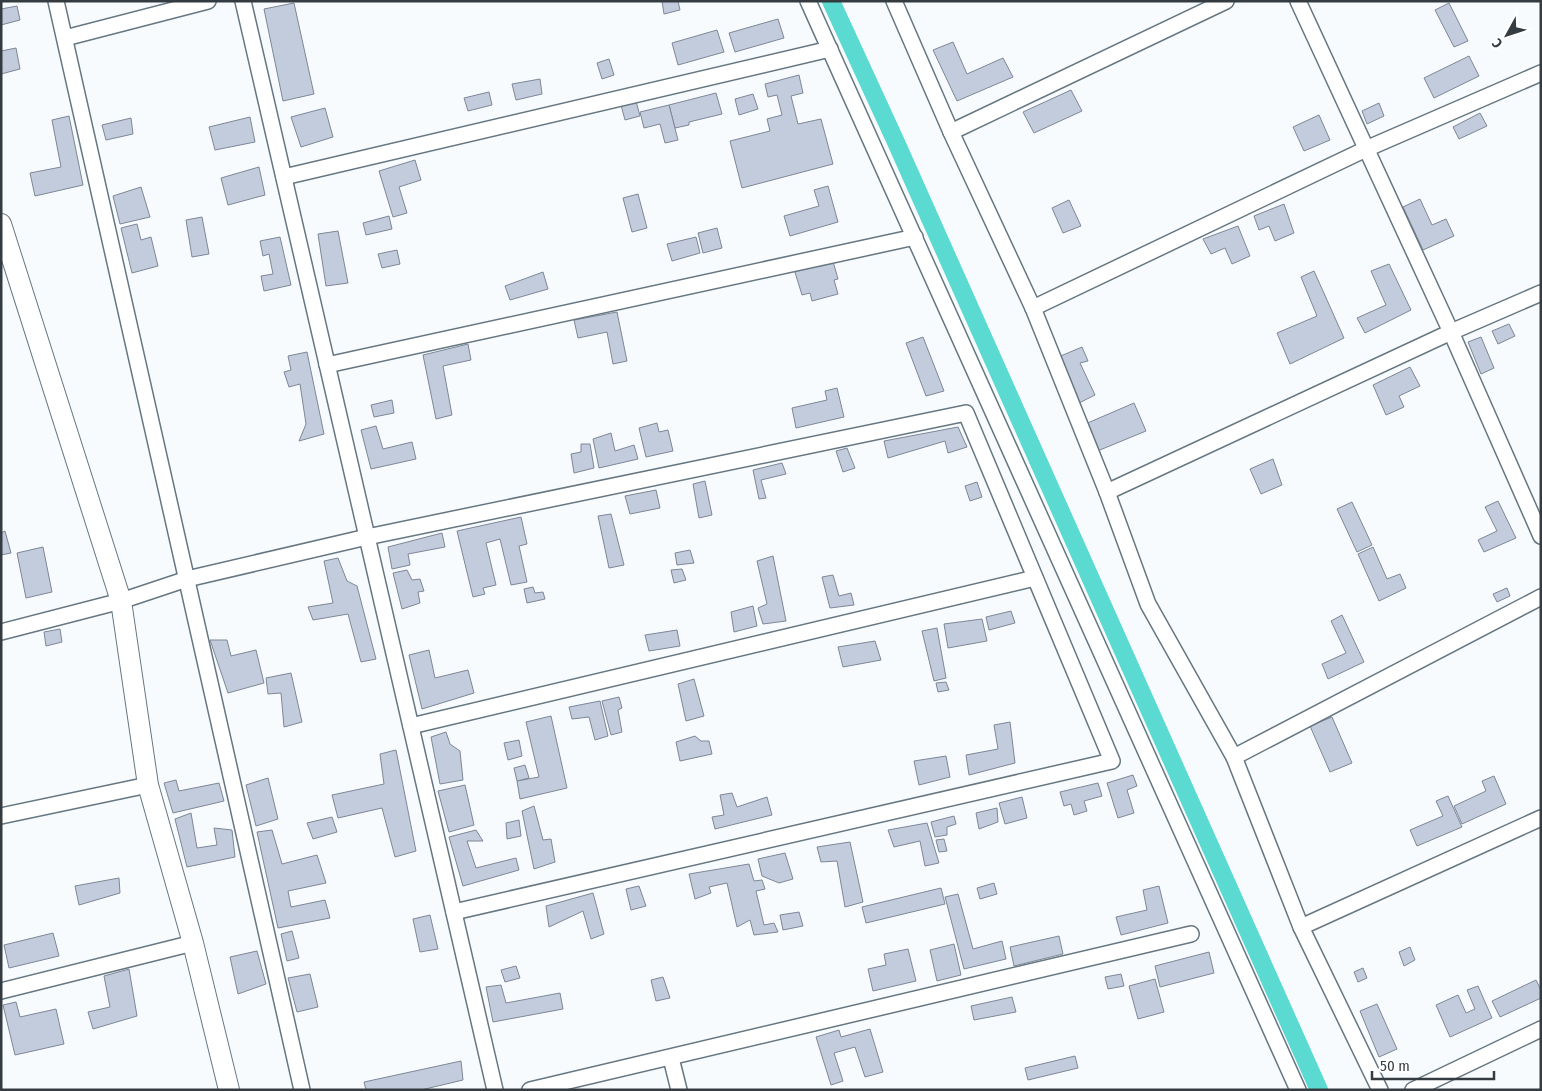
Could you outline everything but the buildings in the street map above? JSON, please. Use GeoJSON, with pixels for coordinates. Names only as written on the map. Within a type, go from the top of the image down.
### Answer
{"type":"FeatureCollection","features":[{"type":"Feature","properties":{"kind":"street"},"geometry":{"type":"LineString","coordinates":[[56,1],[302,1090]]}},
{"type":"Feature","properties":{"kind":"street"},"geometry":{"type":"LineString","coordinates":[[65,38],[208,1]]}},
{"type":"Feature","properties":{"kind":"street"},"geometry":{"type":"LineString","coordinates":[[243,1],[495,1090]]}},
{"type":"Feature","properties":{"kind":"street"},"geometry":{"type":"LineString","coordinates":[[808,1],[1298,1090]]}},
{"type":"Feature","properties":{"kind":"street"},"geometry":{"type":"LineString","coordinates":[[894,1],[951,132],[1033,308],[1107,492],[1148,604],[1234,757],[1301,927],[1380,1090]]}},
{"type":"Feature","properties":{"kind":"street"},"geometry":{"type":"LineString","coordinates":[[951,132],[1226,1]]}},
{"type":"Feature","properties":{"kind":"street"},"geometry":{"type":"LineString","coordinates":[[1298,1],[1451,332],[1541,536]]}},
{"type":"Feature","properties":{"kind":"street"},"geometry":{"type":"LineString","coordinates":[[284,177],[830,49]]}},
{"type":"Feature","properties":{"kind":"street"},"geometry":{"type":"LineString","coordinates":[[1033,308],[1366,149],[1541,73]]}},
{"type":"Feature","properties":{"kind":"street"},"geometry":{"type":"LineString","coordinates":[[1,224],[121,601],[148,785],[193,943],[229,1090]]}},
{"type":"Feature","properties":{"kind":"street"},"geometry":{"type":"LineString","coordinates":[[328,365],[915,237]]}},
{"type":"Feature","properties":{"kind":"street"},"geometry":{"type":"LineString","coordinates":[[1107,492],[1451,332],[1541,293]]}},
{"type":"Feature","properties":{"kind":"street"},"geometry":{"type":"LineString","coordinates":[[1,632],[121,601],[186,579],[367,537],[966,413],[1112,761],[454,912]]}},
{"type":"Feature","properties":{"kind":"street"},"geometry":{"type":"LineString","coordinates":[[411,726],[1035,578]]}},
{"type":"Feature","properties":{"kind":"street"},"geometry":{"type":"LineString","coordinates":[[1234,757],[1541,597]]}},
{"type":"Feature","properties":{"kind":"street"},"geometry":{"type":"LineString","coordinates":[[1,816],[148,785]]}},
{"type":"Feature","properties":{"kind":"street"},"geometry":{"type":"LineString","coordinates":[[1301,927],[1541,818]]}},
{"type":"Feature","properties":{"kind":"street"},"geometry":{"type":"LineString","coordinates":[[530,1090],[1191,934]]}},
{"type":"Feature","properties":{"kind":"street"},"geometry":{"type":"LineString","coordinates":[[1,992],[193,943]]}},
{"type":"Feature","properties":{"kind":"street"},"geometry":{"type":"LineString","coordinates":[[1413,1090],[1541,1029]]}},
{"type":"Feature","properties":{"kind":"street"},"geometry":{"type":"LineString","coordinates":[[671,1058],[679,1090]]}},
{"type":"Feature","properties":{"kind":"waterway"},"geometry":{"type":"LineString","coordinates":[[831,1],[895,140],[1319,1090]]}}]}
